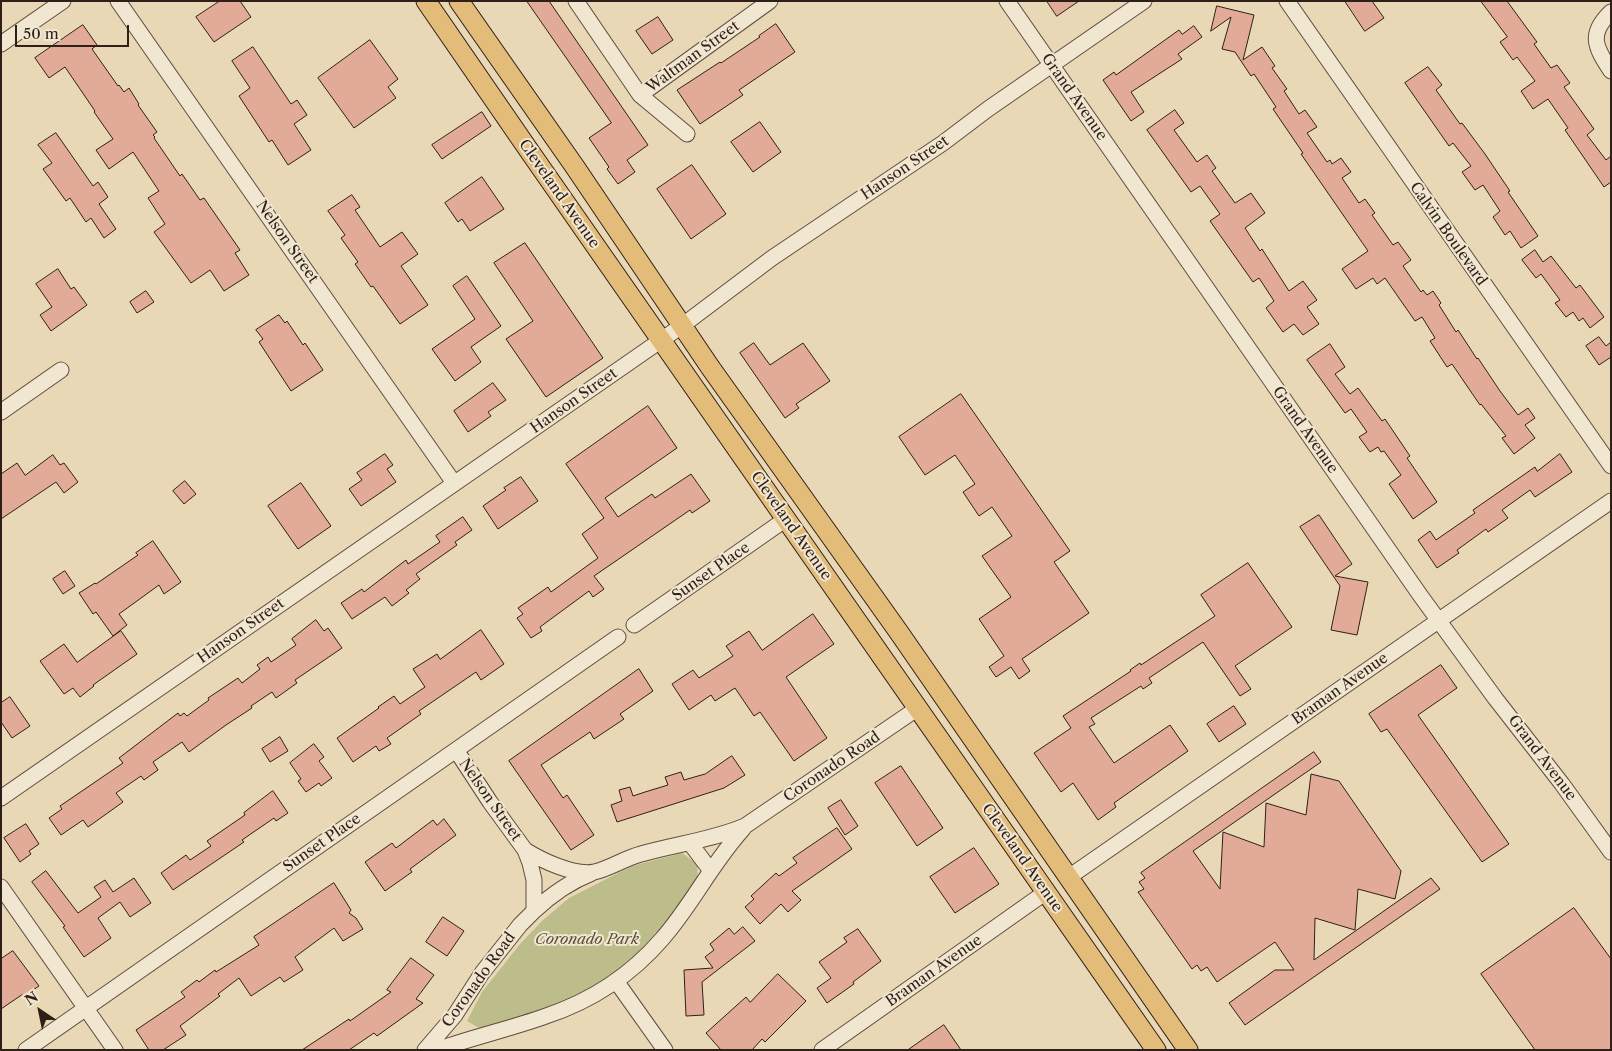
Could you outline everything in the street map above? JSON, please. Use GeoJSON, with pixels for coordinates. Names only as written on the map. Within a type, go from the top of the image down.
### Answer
{"type":"FeatureCollection","features":[{"type":"Feature","properties":{"kind":"main road","name":"Cleveland Avenue"},"geometry":{"type":"LineString","coordinates":[[426,1],[1156,1050]]}},
{"type":"Feature","properties":{"kind":"main road","name":"Cleveland Avenue"},"geometry":{"type":"LineString","coordinates":[[458,1],[575,167],[710,367],[822,522],[1188,1050]]}},
{"type":"Feature","properties":{"kind":"main road"},"geometry":{"type":"LineString","coordinates":[[1011,842],[1045,866],[1069,877]]}},
{"type":"Feature","properties":{"kind":"main road"},"geometry":{"type":"LineString","coordinates":[[1046,892],[1071,902],[1104,928]]}},
{"type":"Feature","properties":{"kind":"street"},"geometry":{"type":"LineString","coordinates":[[1,44],[63,1]]}},
{"type":"Feature","properties":{"kind":"street","name":"Nelson Street"},"geometry":{"type":"LineString","coordinates":[[118,1],[454,483]]}},
{"type":"Feature","properties":{"kind":"street"},"geometry":{"type":"LineString","coordinates":[[576,1],[640,96],[687,134]]}},
{"type":"Feature","properties":{"kind":"street","name":"Waltman Street"},"geometry":{"type":"LineString","coordinates":[[640,96],[770,1]]}},
{"type":"Feature","properties":{"kind":"street","name":"Grand Avenue"},"geometry":{"type":"LineString","coordinates":[[1007,1],[1439,621],[1611,852]]}},
{"type":"Feature","properties":{"kind":"street","name":"Hanson Street"},"geometry":{"type":"LineString","coordinates":[[1,798],[683,325],[772,258],[944,142],[988,109],[1144,1]]}},
{"type":"Feature","properties":{"kind":"street","name":"Calvin Boulevard"},"geometry":{"type":"LineString","coordinates":[[1287,1],[1611,466]]}},
{"type":"Feature","properties":{"kind":"street"},"geometry":{"type":"LineString","coordinates":[[1611,12],[1602,20],[1597,28],[1596,42],[1602,57],[1611,71]]}},
{"type":"Feature","properties":{"kind":"street"},"geometry":{"type":"LineString","coordinates":[[1,412],[61,370]]}},
{"type":"Feature","properties":{"kind":"street","name":"Braman Avenue"},"geometry":{"type":"LineString","coordinates":[[1069,877],[1611,501]]}},
{"type":"Feature","properties":{"kind":"street","name":"Sunset Place"},"geometry":{"type":"LineString","coordinates":[[634,625],[786,519]]}},
{"type":"Feature","properties":{"kind":"street","name":"Sunset Place"},"geometry":{"type":"LineString","coordinates":[[26,1050],[618,637]]}},
{"type":"Feature","properties":{"kind":"street","name":"Coronado Road"},"geometry":{"type":"LineString","coordinates":[[425,1050],[455,1015],[482,973],[520,925],[554,893],[582,877],[637,855],[728,834],[745,826],[918,708]]}},
{"type":"Feature","properties":{"kind":"street","name":"Nelson Street"},"geometry":{"type":"LineString","coordinates":[[456,750],[490,802],[525,850]]}},
{"type":"Feature","properties":{"kind":"street","name":"Coronado Road"},"geometry":{"type":"LineString","coordinates":[[437,1050],[547,1016],[590,997],[616,981],[636,966],[673,926],[727,846],[745,826]]}},
{"type":"Feature","properties":{"kind":"street"},"geometry":{"type":"LineString","coordinates":[[690,843],[711,871]]}},
{"type":"Feature","properties":{"kind":"street"},"geometry":{"type":"LineString","coordinates":[[525,850],[534,880],[534,911]]}},
{"type":"Feature","properties":{"kind":"street","name":"Coronado Road"},"geometry":{"type":"LineString","coordinates":[[525,850],[540,859],[576,871],[593,872]]}},
{"type":"Feature","properties":{"kind":"street"},"geometry":{"type":"LineString","coordinates":[[1,887],[114,1050]]}},
{"type":"Feature","properties":{"kind":"street","name":"Braman Avenue"},"geometry":{"type":"LineString","coordinates":[[822,1050],[1046,892]]}},
{"type":"Feature","properties":{"kind":"street"},"geometry":{"type":"LineString","coordinates":[[616,981],[665,1050]]}},
{"type":"Feature","properties":{"kind":"green space","name":"Coronado Park"},"geometry":{"type":"Polygon","coordinates":[[[682,853],[697,864],[698,880],[648,942],[614,974],[584,993],[514,1019],[479,1028],[467,1021],[482,992],[520,944],[543,920],[569,898],[632,866],[682,853]]]}},
{"type":"Feature","properties":{"kind":"building"},"geometry":{"type":"Polygon","coordinates":[[[220,1],[240,1],[251,17],[214,42],[196,17],[220,1]]]}},
{"type":"Feature","properties":{"kind":"building"},"geometry":{"type":"Polygon","coordinates":[[[527,1],[549,1],[648,145],[627,160],[635,172],[618,184],[589,138],[611,123],[527,1]]]}},
{"type":"Feature","properties":{"kind":"building"},"geometry":{"type":"Polygon","coordinates":[[[1047,1],[1079,1],[1057,16],[1047,1]]]}},
{"type":"Feature","properties":{"kind":"building"},"geometry":{"type":"Polygon","coordinates":[[[1345,1],[1372,1],[1384,18],[1365,31],[1345,1]]]}},
{"type":"Feature","properties":{"kind":"building"},"geometry":{"type":"Polygon","coordinates":[[[1481,1],[1507,1],[1537,42],[1534,44],[1551,68],[1557,65],[1570,83],[1564,87],[1594,129],[1587,135],[1606,160],[1611,156],[1611,182],[1604,187],[1565,130],[1568,128],[1548,99],[1533,109],[1521,91],[1535,81],[1517,57],[1513,60],[1500,42],[1507,37],[1481,1]]]}},
{"type":"Feature","properties":{"kind":"building"},"geometry":{"type":"Polygon","coordinates":[[[1217,6],[1254,15],[1243,60],[1262,47],[1275,66],[1272,68],[1287,89],[1284,91],[1299,114],[1305,110],[1317,127],[1307,133],[1327,162],[1330,160],[1332,164],[1341,158],[1351,172],[1342,178],[1359,203],[1365,199],[1375,213],[1372,215],[1393,245],[1398,242],[1411,260],[1403,266],[1421,292],[1423,290],[1427,295],[1433,291],[1441,303],[1439,305],[1456,332],[1458,330],[1518,415],[1528,408],[1535,418],[1525,425],[1535,438],[1514,454],[1502,438],[1506,436],[1480,405],[1452,364],[1447,367],[1430,341],[1435,338],[1422,317],[1415,321],[1385,278],[1377,284],[1373,278],[1356,289],[1342,269],[1368,251],[1301,154],[1303,153],[1273,109],[1276,107],[1254,74],[1251,76],[1235,52],[1222,49],[1231,17],[1211,31],[1217,6]]]}},
{"type":"Feature","properties":{"kind":"building"},"geometry":{"type":"Polygon","coordinates":[[[658,17],[673,40],[652,54],[636,31],[658,17]]]}},
{"type":"Feature","properties":{"kind":"building"},"geometry":{"type":"Polygon","coordinates":[[[776,24],[795,52],[739,90],[743,95],[700,124],[677,90],[760,37],[776,24]]]}},
{"type":"Feature","properties":{"kind":"building"},"geometry":{"type":"Polygon","coordinates":[[[83,25],[97,45],[92,49],[118,86],[124,92],[129,88],[138,105],[157,132],[153,135],[154,138],[180,176],[182,174],[200,200],[204,198],[240,250],[235,253],[249,275],[224,291],[210,270],[191,283],[154,232],[165,224],[148,198],[159,191],[133,152],[109,169],[96,150],[113,139],[95,111],[65,67],[49,78],[35,58],[83,25]]]}},
{"type":"Feature","properties":{"kind":"building"},"geometry":{"type":"Polygon","coordinates":[[[1194,26],[1202,37],[1178,54],[1182,59],[1131,92],[1144,112],[1131,121],[1103,80],[1114,72],[1116,75],[1179,30],[1182,34],[1194,26]]]}},
{"type":"Feature","properties":{"kind":"building"},"geometry":{"type":"Polygon","coordinates":[[[370,40],[398,79],[388,87],[396,98],[354,128],[318,78],[370,40]]]}},
{"type":"Feature","properties":{"kind":"building"},"geometry":{"type":"Polygon","coordinates":[[[253,47],[291,104],[297,100],[307,115],[294,124],[311,150],[288,165],[272,140],[269,142],[239,96],[250,88],[232,61],[253,47]]]}},
{"type":"Feature","properties":{"kind":"building"},"geometry":{"type":"Polygon","coordinates":[[[1428,67],[1442,85],[1436,90],[1460,124],[1462,123],[1485,154],[1538,236],[1521,248],[1510,231],[1505,235],[1493,217],[1500,211],[1483,185],[1475,190],[1462,172],[1471,166],[1453,143],[1449,146],[1405,83],[1428,67]]]}},
{"type":"Feature","properties":{"kind":"building"},"geometry":{"type":"Polygon","coordinates":[[[1175,110],[1184,123],[1174,130],[1197,162],[1207,155],[1216,168],[1212,171],[1235,203],[1251,193],[1265,213],[1245,228],[1260,251],[1262,249],[1289,291],[1303,281],[1317,300],[1307,307],[1319,324],[1303,335],[1294,324],[1283,332],[1266,308],[1274,301],[1259,278],[1253,282],[1210,221],[1220,214],[1200,186],[1191,192],[1147,130],[1175,110]]]}},
{"type":"Feature","properties":{"kind":"building"},"geometry":{"type":"Polygon","coordinates":[[[482,112],[491,126],[442,159],[432,145],[482,112]]]}},
{"type":"Feature","properties":{"kind":"building"},"geometry":{"type":"Polygon","coordinates":[[[760,122],[781,152],[753,172],[731,142],[760,122]]]}},
{"type":"Feature","properties":{"kind":"building"},"geometry":{"type":"Polygon","coordinates":[[[56,133],[93,186],[98,182],[108,197],[99,204],[116,229],[104,238],[91,218],[86,222],[70,198],[66,201],[43,169],[52,163],[38,145],[56,133]]]}},
{"type":"Feature","properties":{"kind":"building"},"geometry":{"type":"Polygon","coordinates":[[[692,165],[726,214],[691,239],[657,189],[692,165]]]}},
{"type":"Feature","properties":{"kind":"building"},"geometry":{"type":"Polygon","coordinates":[[[482,177],[504,209],[470,231],[462,219],[458,222],[445,203],[482,177]]]}},
{"type":"Feature","properties":{"kind":"building"},"geometry":{"type":"Polygon","coordinates":[[[352,195],[360,207],[355,210],[380,247],[402,232],[418,254],[401,266],[428,305],[400,324],[355,264],[358,262],[341,238],[345,235],[328,211],[352,195]]]}},
{"type":"Feature","properties":{"kind":"building"},"geometry":{"type":"Polygon","coordinates":[[[525,243],[603,358],[546,397],[506,339],[533,321],[494,263],[525,243]]]}},
{"type":"Feature","properties":{"kind":"building"},"geometry":{"type":"Polygon","coordinates":[[[1535,250],[1543,262],[1551,256],[1576,288],[1580,285],[1604,317],[1590,328],[1583,318],[1579,321],[1573,312],[1566,317],[1555,303],[1560,300],[1541,274],[1536,278],[1522,260],[1535,250]]]}},
{"type":"Feature","properties":{"kind":"building"},"geometry":{"type":"Polygon","coordinates":[[[58,269],[71,289],[74,287],[87,305],[51,331],[40,315],[52,307],[36,284],[58,269]]]}},
{"type":"Feature","properties":{"kind":"building"},"geometry":{"type":"Polygon","coordinates":[[[467,276],[501,326],[471,347],[481,362],[455,381],[432,349],[475,319],[453,286],[467,276]]]}},
{"type":"Feature","properties":{"kind":"building"},"geometry":{"type":"Polygon","coordinates":[[[146,291],[154,302],[137,313],[130,302],[146,291]]]}},
{"type":"Feature","properties":{"kind":"building"},"geometry":{"type":"Polygon","coordinates":[[[279,315],[285,323],[287,321],[303,345],[305,343],[323,370],[291,391],[259,342],[263,339],[256,330],[279,315]]]}},
{"type":"Feature","properties":{"kind":"building"},"geometry":{"type":"Polygon","coordinates":[[[1599,337],[1606,346],[1611,342],[1611,357],[1599,365],[1586,346],[1599,337]]]}},
{"type":"Feature","properties":{"kind":"building"},"geometry":{"type":"Polygon","coordinates":[[[754,343],[770,365],[803,343],[830,381],[796,404],[799,408],[785,418],[740,353],[754,343]]]}},
{"type":"Feature","properties":{"kind":"building"},"geometry":{"type":"Polygon","coordinates":[[[1330,344],[1345,367],[1335,374],[1350,394],[1358,388],[1382,421],[1385,419],[1410,456],[1407,458],[1437,502],[1413,519],[1389,484],[1401,475],[1384,451],[1381,452],[1378,447],[1370,452],[1359,437],[1367,432],[1351,409],[1345,413],[1307,360],[1330,344]]]}},
{"type":"Feature","properties":{"kind":"building"},"geometry":{"type":"Polygon","coordinates":[[[493,383],[506,400],[488,412],[491,416],[468,432],[454,411],[493,383]]]}},
{"type":"Feature","properties":{"kind":"building"},"geometry":{"type":"Polygon","coordinates":[[[961,394],[1070,551],[1054,562],[1089,613],[1022,659],[1030,671],[1019,679],[1011,667],[996,677],[989,667],[1004,656],[979,619],[1011,597],[982,556],[1012,536],[992,507],[979,516],[963,492],[975,484],[955,455],[925,475],[899,437],[961,394]]]}},
{"type":"Feature","properties":{"kind":"building"},"geometry":{"type":"Polygon","coordinates":[[[648,406],[677,448],[605,498],[618,517],[652,494],[655,498],[691,474],[710,501],[692,513],[690,510],[594,576],[604,589],[593,597],[589,591],[540,627],[542,631],[531,638],[517,618],[523,614],[518,608],[548,587],[551,592],[598,558],[582,534],[604,518],[566,464],[648,406]]]}},
{"type":"Feature","properties":{"kind":"building"},"geometry":{"type":"Polygon","coordinates":[[[385,454],[393,465],[387,469],[396,482],[361,506],[349,489],[362,480],[357,473],[385,454]]]}},
{"type":"Feature","properties":{"kind":"building"},"geometry":{"type":"Polygon","coordinates":[[[1560,454],[1572,472],[1535,497],[1530,490],[1502,510],[1508,518],[1488,532],[1486,529],[1457,550],[1459,553],[1437,568],[1418,540],[1430,531],[1436,540],[1475,513],[1473,510],[1535,467],[1537,471],[1560,454]]]}},
{"type":"Feature","properties":{"kind":"building"},"geometry":{"type":"Polygon","coordinates":[[[53,455],[60,465],[64,463],[78,482],[64,493],[56,482],[1,519],[1,474],[17,463],[25,475],[53,455]]]}},
{"type":"Feature","properties":{"kind":"building"},"geometry":{"type":"Polygon","coordinates":[[[521,477],[538,501],[498,529],[483,506],[506,490],[504,488],[521,477]]]}},
{"type":"Feature","properties":{"kind":"building"},"geometry":{"type":"Polygon","coordinates":[[[185,481],[196,494],[184,504],[173,491],[185,481]]]}},
{"type":"Feature","properties":{"kind":"building"},"geometry":{"type":"Polygon","coordinates":[[[301,483],[331,526],[298,549],[268,506],[301,483]]]}},
{"type":"Feature","properties":{"kind":"building"},"geometry":{"type":"Polygon","coordinates":[[[1319,515],[1352,564],[1335,576],[1368,582],[1357,635],[1331,630],[1340,586],[1300,527],[1319,515]]]}},
{"type":"Feature","properties":{"kind":"building"},"geometry":{"type":"Polygon","coordinates":[[[463,517],[472,530],[455,542],[457,545],[416,574],[420,579],[406,590],[409,593],[392,606],[385,597],[352,619],[341,603],[362,589],[364,592],[406,560],[408,564],[440,542],[436,536],[463,517]]]}},
{"type":"Feature","properties":{"kind":"building"},"geometry":{"type":"Polygon","coordinates":[[[153,541],[181,582],[164,594],[159,585],[119,614],[127,625],[113,636],[96,612],[93,614],[79,593],[96,584],[138,555],[136,553],[153,541]]]}},
{"type":"Feature","properties":{"kind":"building"},"geometry":{"type":"Polygon","coordinates":[[[1248,563],[1292,627],[1235,666],[1251,689],[1240,696],[1203,642],[1149,678],[1152,683],[1143,689],[1141,686],[1091,718],[1095,724],[1089,727],[1114,763],[1170,725],[1188,751],[1114,803],[1116,807],[1098,820],[1073,783],[1061,792],[1034,753],[1071,728],[1063,716],[1140,663],[1141,665],[1215,616],[1201,595],[1248,563]]]}},
{"type":"Feature","properties":{"kind":"building"},"geometry":{"type":"Polygon","coordinates":[[[65,571],[75,586],[63,594],[53,579],[65,571]]]}},
{"type":"Feature","properties":{"kind":"building"},"geometry":{"type":"Polygon","coordinates":[[[813,614],[834,644],[786,677],[827,738],[794,761],[760,712],[754,716],[735,688],[715,701],[711,695],[689,710],[672,684],[693,670],[699,678],[733,656],[726,646],[749,631],[762,650],[813,614]]]}},
{"type":"Feature","properties":{"kind":"building"},"geometry":{"type":"Polygon","coordinates":[[[316,620],[324,631],[328,628],[342,648],[295,680],[297,683],[276,698],[272,692],[189,752],[182,742],[153,762],[158,770],[144,780],[141,776],[116,793],[123,802],[88,827],[83,820],[61,835],[49,818],[62,809],[60,806],[123,763],[119,758],[178,713],[180,716],[184,713],[187,716],[209,700],[208,698],[238,678],[242,683],[260,669],[257,665],[268,657],[271,662],[296,645],[292,639],[316,620]]]}},
{"type":"Feature","properties":{"kind":"building"},"geometry":{"type":"Polygon","coordinates":[[[481,630],[504,664],[481,680],[476,672],[419,711],[421,714],[387,738],[391,744],[379,751],[376,746],[353,762],[337,738],[394,696],[400,704],[425,687],[413,669],[437,654],[440,659],[481,630]]]}},
{"type":"Feature","properties":{"kind":"building"},"geometry":{"type":"Polygon","coordinates":[[[121,631],[137,654],[93,685],[80,697],[73,688],[64,694],[40,661],[64,644],[77,662],[121,631]]]}},
{"type":"Feature","properties":{"kind":"building"},"geometry":{"type":"Polygon","coordinates":[[[1441,665],[1457,688],[1418,715],[1509,844],[1482,862],[1387,729],[1381,732],[1369,714],[1441,665]]]}},
{"type":"Feature","properties":{"kind":"building"},"geometry":{"type":"Polygon","coordinates":[[[639,669],[653,691],[620,714],[624,719],[594,739],[590,732],[541,765],[563,798],[567,795],[594,835],[571,850],[509,761],[639,669]]]}},
{"type":"Feature","properties":{"kind":"building"},"geometry":{"type":"Polygon","coordinates":[[[10,697],[30,726],[12,738],[1,722],[1,703],[10,697]]]}},
{"type":"Feature","properties":{"kind":"building"},"geometry":{"type":"Polygon","coordinates":[[[1234,706],[1246,724],[1219,742],[1207,724],[1234,706]]]}},
{"type":"Feature","properties":{"kind":"building"},"geometry":{"type":"Polygon","coordinates":[[[280,737],[288,751],[270,762],[262,749],[280,737]]]}},
{"type":"Feature","properties":{"kind":"building"},"geometry":{"type":"Polygon","coordinates":[[[314,744],[324,757],[319,761],[332,778],[321,786],[319,783],[306,792],[298,781],[301,779],[290,763],[314,744]]]}},
{"type":"Feature","properties":{"kind":"building"},"geometry":{"type":"Polygon","coordinates":[[[1314,752],[1321,762],[1193,851],[1220,889],[1223,832],[1264,847],[1266,803],[1306,815],[1311,774],[1339,781],[1401,871],[1395,899],[1358,889],[1355,930],[1315,918],[1314,960],[1431,878],[1440,889],[1245,1025],[1229,1003],[1275,970],[1294,970],[1275,942],[1217,982],[1207,967],[1201,971],[1197,965],[1192,969],[1138,892],[1144,889],[1139,882],[1145,878],[1141,873],[1314,752]]]}},
{"type":"Feature","properties":{"kind":"building"},"geometry":{"type":"Polygon","coordinates":[[[732,756],[745,775],[724,788],[617,822],[611,805],[622,801],[619,790],[630,787],[633,796],[668,785],[665,777],[681,772],[684,780],[705,774],[732,756]]]}},
{"type":"Feature","properties":{"kind":"building"},"geometry":{"type":"Polygon","coordinates":[[[901,766],[943,828],[917,846],[875,783],[901,766]]]}},
{"type":"Feature","properties":{"kind":"building"},"geometry":{"type":"Polygon","coordinates":[[[273,791],[288,813],[276,821],[274,818],[242,840],[244,842],[173,890],[161,873],[186,855],[190,860],[211,846],[207,841],[245,815],[244,813],[273,791]]]}},
{"type":"Feature","properties":{"kind":"building"},"geometry":{"type":"Polygon","coordinates":[[[841,800],[858,826],[845,835],[828,808],[841,800]]]}},
{"type":"Feature","properties":{"kind":"building"},"geometry":{"type":"Polygon","coordinates":[[[444,819],[456,835],[410,869],[412,872],[385,891],[365,862],[392,843],[396,848],[433,820],[437,825],[444,819]]]}},
{"type":"Feature","properties":{"kind":"building"},"geometry":{"type":"Polygon","coordinates":[[[26,824],[39,844],[29,851],[31,854],[20,862],[4,838],[26,824]]]}},
{"type":"Feature","properties":{"kind":"building"},"geometry":{"type":"Polygon","coordinates":[[[837,828],[852,849],[792,891],[801,900],[788,912],[781,904],[760,924],[745,907],[754,899],[751,896],[776,873],[779,876],[797,863],[793,858],[837,828]]]}},
{"type":"Feature","properties":{"kind":"building"},"geometry":{"type":"Polygon","coordinates":[[[974,848],[999,884],[955,913],[930,877],[974,848]]]}},
{"type":"Feature","properties":{"kind":"building"},"geometry":{"type":"Polygon","coordinates":[[[46,871],[78,913],[101,897],[94,887],[105,880],[113,892],[134,878],[151,903],[130,917],[120,902],[98,918],[111,938],[84,957],[63,927],[65,926],[32,882],[46,871]]]}},
{"type":"Feature","properties":{"kind":"building"},"geometry":{"type":"Polygon","coordinates":[[[334,883],[351,910],[349,913],[356,918],[363,929],[343,941],[334,928],[295,957],[303,970],[284,982],[280,977],[251,996],[239,978],[218,994],[220,996],[180,1026],[186,1035],[163,1050],[149,1050],[136,1030],[185,997],[181,992],[197,980],[199,982],[215,970],[216,972],[259,945],[254,937],[334,883]]]}},
{"type":"Feature","properties":{"kind":"building"},"geometry":{"type":"Polygon","coordinates":[[[1574,908],[1611,959],[1611,1050],[1535,1050],[1481,974],[1574,908]]]}},
{"type":"Feature","properties":{"kind":"building"},"geometry":{"type":"Polygon","coordinates":[[[443,917],[464,931],[447,956],[426,942],[443,917]]]}},
{"type":"Feature","properties":{"kind":"building"},"geometry":{"type":"Polygon","coordinates":[[[743,927],[755,941],[702,982],[704,1015],[686,1016],[684,970],[713,968],[705,957],[714,950],[710,944],[729,928],[734,934],[743,927]]]}},
{"type":"Feature","properties":{"kind":"building"},"geometry":{"type":"Polygon","coordinates":[[[858,929],[881,961],[853,982],[854,984],[827,1003],[817,988],[831,978],[819,962],[847,942],[844,938],[858,929]]]}},
{"type":"Feature","properties":{"kind":"building"},"geometry":{"type":"Polygon","coordinates":[[[13,951],[39,986],[1,1009],[1,959],[13,951]]]}},
{"type":"Feature","properties":{"kind":"building"},"geometry":{"type":"Polygon","coordinates":[[[411,958],[434,975],[416,999],[423,1003],[377,1036],[374,1033],[349,1050],[302,1050],[349,1019],[350,1021],[391,992],[387,990],[411,958]]]}},
{"type":"Feature","properties":{"kind":"building"},"geometry":{"type":"Polygon","coordinates":[[[778,974],[806,1001],[765,1042],[762,1039],[752,1050],[721,1050],[706,1033],[746,997],[750,1002],[778,974]]]}},
{"type":"Feature","properties":{"kind":"building"},"geometry":{"type":"Polygon","coordinates":[[[944,1025],[961,1050],[908,1050],[944,1025]]]}}]}
